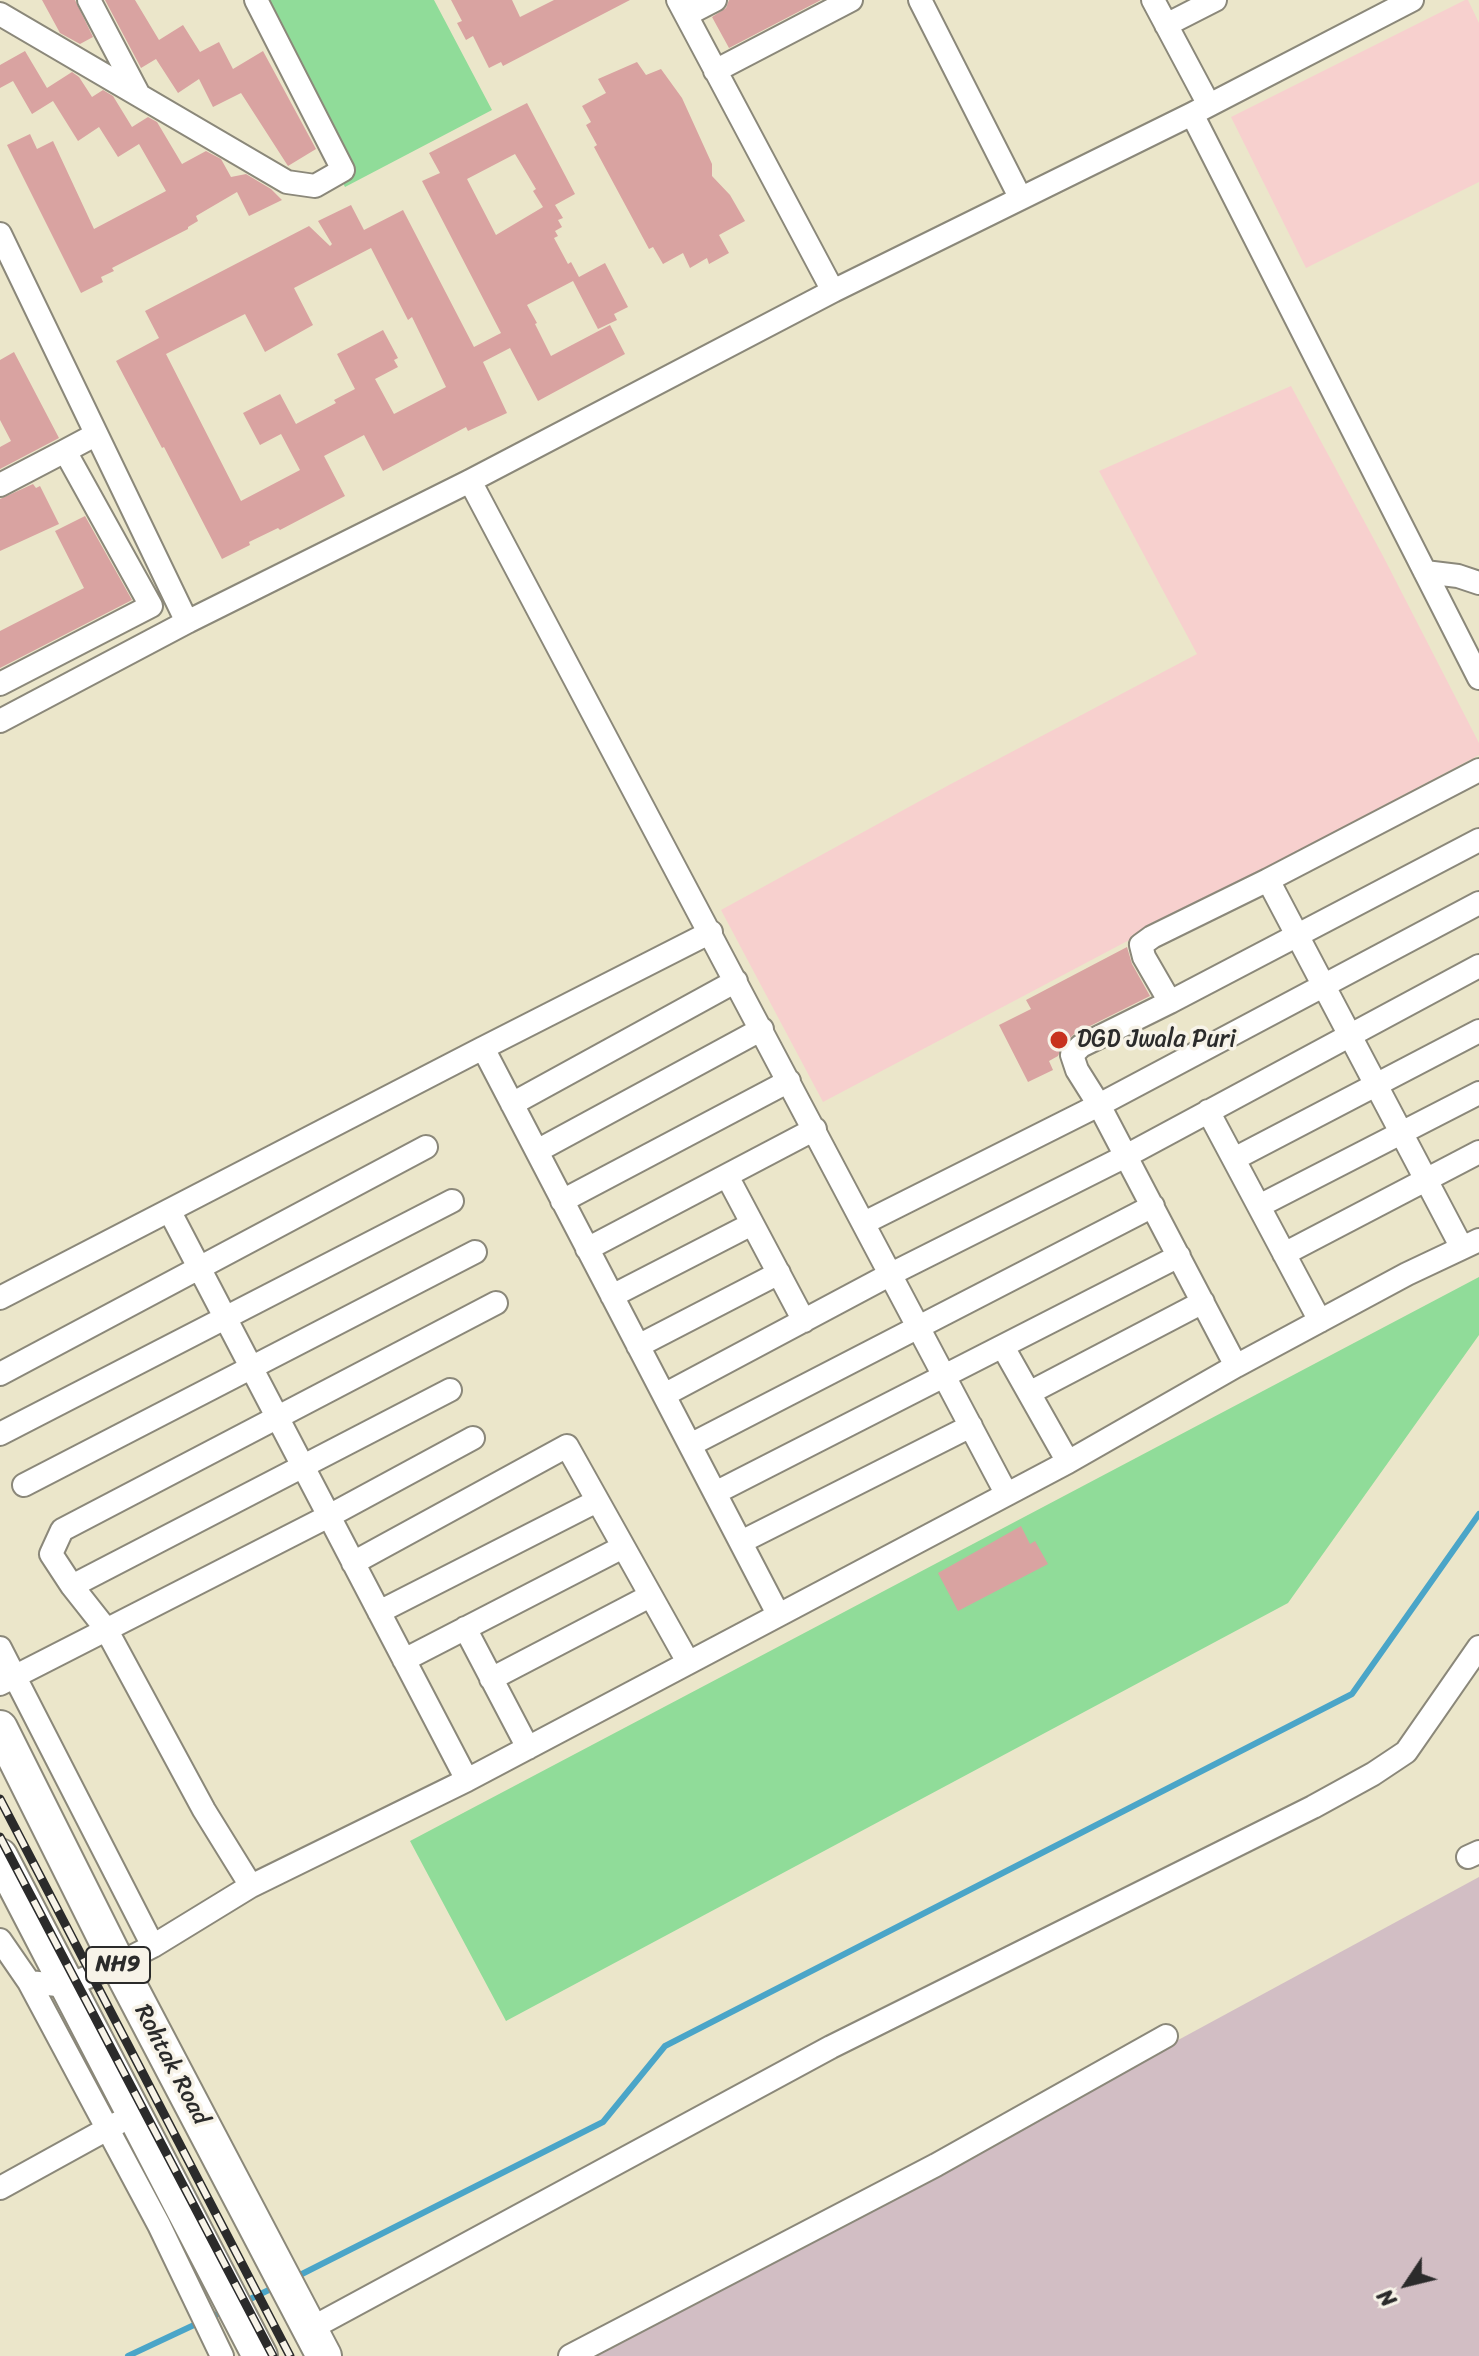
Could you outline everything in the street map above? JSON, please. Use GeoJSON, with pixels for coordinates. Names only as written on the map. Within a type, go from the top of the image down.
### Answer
{"type":"FeatureCollection","features":[{"type":"Feature","properties":{"kind":"highway","name":"Rohtak Road"},"geometry":{"type":"LineString","coordinates":[[0,1728],[118,1964],[312,2332]]}},
{"type":"Feature","properties":{"kind":"highway","name":"NH9"},"geometry":{"type":"LineString","coordinates":[[0,1856],[67,1986],[121,2121],[175,2193],[256,2348]]}},
{"type":"Feature","properties":{"kind":"street"},"geometry":{"type":"LineString","coordinates":[[89,0],[139,96]]}},
{"type":"Feature","properties":{"kind":"street"},"geometry":{"type":"LineString","coordinates":[[0,14],[287,182],[315,186],[343,170],[256,0]]}},
{"type":"Feature","properties":{"kind":"street"},"geometry":{"type":"LineString","coordinates":[[715,0],[682,8],[833,291]]}},
{"type":"Feature","properties":{"kind":"street"},"geometry":{"type":"LineString","coordinates":[[920,0],[1020,197]]}},
{"type":"Feature","properties":{"kind":"street"},"geometry":{"type":"LineString","coordinates":[[1153,0],[1200,109],[1479,678]]}},
{"type":"Feature","properties":{"kind":"street"},"geometry":{"type":"LineString","coordinates":[[1166,25],[1215,0]]}},
{"type":"Feature","properties":{"kind":"street"},"geometry":{"type":"LineString","coordinates":[[0,721],[833,291],[1200,109],[1406,1]]}},
{"type":"Feature","properties":{"kind":"street"},"geometry":{"type":"LineString","coordinates":[[715,71],[843,2]]}},
{"type":"Feature","properties":{"kind":"street"},"geometry":{"type":"LineString","coordinates":[[0,234],[187,622]]}},
{"type":"Feature","properties":{"kind":"street"},"geometry":{"type":"LineString","coordinates":[[0,485],[95,435]]}},
{"type":"Feature","properties":{"kind":"street"},"geometry":{"type":"LineString","coordinates":[[0,684],[151,606],[65,451]]}},
{"type":"Feature","properties":{"kind":"street"},"geometry":{"type":"LineString","coordinates":[[470,481],[1006,1493]]}},
{"type":"Feature","properties":{"kind":"street"},"geometry":{"type":"LineString","coordinates":[[1425,572],[1458,576],[1479,583]]}},
{"type":"Feature","properties":{"kind":"street"},"geometry":{"type":"LineString","coordinates":[[1170,1002],[1144,957],[1141,945],[1479,770]]}},
{"type":"Feature","properties":{"kind":"street"},"geometry":{"type":"LineString","coordinates":[[1236,1366],[1099,1105],[1077,1070],[1072,1055],[1081,1046],[1479,840]]}},
{"type":"Feature","properties":{"kind":"street"},"geometry":{"type":"LineString","coordinates":[[29,1982],[67,1986],[118,1964],[251,1886],[528,1748],[1068,1462],[1320,1321],[1470,1244],[1425,1181],[1268,880]]}},
{"type":"Feature","properties":{"kind":"street"},"geometry":{"type":"LineString","coordinates":[[864,1223],[1099,1105],[1479,903]]}},
{"type":"Feature","properties":{"kind":"street"},"geometry":{"type":"LineString","coordinates":[[0,1298],[711,932]]}},
{"type":"Feature","properties":{"kind":"street"},"geometry":{"type":"LineString","coordinates":[[664,1395],[891,1274],[1126,1156],[1479,966]]}},
{"type":"Feature","properties":{"kind":"street"},"geometry":{"type":"LineString","coordinates":[[512,1104],[736,981]]}},
{"type":"Feature","properties":{"kind":"street"},"geometry":{"type":"LineString","coordinates":[[537,1151],[762,1029]]}},
{"type":"Feature","properties":{"kind":"street"},"geometry":{"type":"LineString","coordinates":[[1234,1159],[1479,1031]]}},
{"type":"Feature","properties":{"kind":"street"},"geometry":{"type":"LineString","coordinates":[[483,1048],[778,1614]]}},
{"type":"Feature","properties":{"kind":"street"},"geometry":{"type":"LineString","coordinates":[[562,1201],[789,1081]]}},
{"type":"Feature","properties":{"kind":"street"},"geometry":{"type":"LineString","coordinates":[[1259,1206],[1479,1093]]}},
{"type":"Feature","properties":{"kind":"street"},"geometry":{"type":"LineString","coordinates":[[1208,1111],[1320,1321]]}},
{"type":"Feature","properties":{"kind":"street"},"geometry":{"type":"LineString","coordinates":[[587,1249],[815,1129]]}},
{"type":"Feature","properties":{"kind":"street"},"geometry":{"type":"LineString","coordinates":[[0,1374],[426,1147]]}},
{"type":"Feature","properties":{"kind":"street"},"geometry":{"type":"LineString","coordinates":[[1284,1254],[1479,1152]]}},
{"type":"Feature","properties":{"kind":"street"},"geometry":{"type":"LineString","coordinates":[[727,1176],[804,1321]]}},
{"type":"Feature","properties":{"kind":"street"},"geometry":{"type":"LineString","coordinates":[[0,1434],[452,1201]]}},
{"type":"Feature","properties":{"kind":"street"},"geometry":{"type":"LineString","coordinates":[[690,1445],[1153,1206]]}},
{"type":"Feature","properties":{"kind":"street"},"geometry":{"type":"LineString","coordinates":[[170,1212],[467,1780]]}},
{"type":"Feature","properties":{"kind":"street"},"geometry":{"type":"LineString","coordinates":[[612,1296],[752,1224]]}},
{"type":"Feature","properties":{"kind":"street"},"geometry":{"type":"LineString","coordinates":[[24,1485],[475,1252]]}},
{"type":"Feature","properties":{"kind":"street"},"geometry":{"type":"LineString","coordinates":[[715,1493],[1179,1256]]}},
{"type":"Feature","properties":{"kind":"street"},"geometry":{"type":"LineString","coordinates":[[638,1346],[779,1273]]}},
{"type":"Feature","properties":{"kind":"street"},"geometry":{"type":"LineString","coordinates":[[1029,1393],[1203,1302]]}},
{"type":"Feature","properties":{"kind":"street"},"geometry":{"type":"LineString","coordinates":[[251,1886],[204,1810],[106,1629],[51,1554],[62,1530],[496,1303]]}},
{"type":"Feature","properties":{"kind":"street"},"geometry":{"type":"LineString","coordinates":[[1003,1347],[1068,1462]]}},
{"type":"Feature","properties":{"kind":"street"},"geometry":{"type":"LineString","coordinates":[[72,1586],[450,1390]]}},
{"type":"Feature","properties":{"kind":"street"},"geometry":{"type":"LineString","coordinates":[[741,1542],[971,1426]]}},
{"type":"Feature","properties":{"kind":"street"},"geometry":{"type":"LineString","coordinates":[[7,1680],[329,1516],[473,1438]]}},
{"type":"Feature","properties":{"kind":"street"},"geometry":{"type":"LineString","coordinates":[[353,1563],[567,1446],[688,1662]]}},
{"type":"Feature","properties":{"kind":"street"},"geometry":{"type":"LineString","coordinates":[[379,1612],[597,1501]]}},
{"type":"Feature","properties":{"kind":"street"},"geometry":{"type":"LineString","coordinates":[[404,1660],[623,1547]]}},
{"type":"Feature","properties":{"kind":"street"},"geometry":{"type":"LineString","coordinates":[[491,1679],[650,1596]]}},
{"type":"Feature","properties":{"kind":"street"},"geometry":{"type":"LineString","coordinates":[[465,1628],[528,1748]]}},
{"type":"Feature","properties":{"kind":"street"},"geometry":{"type":"LineString","coordinates":[[312,2332],[831,2047],[1313,1807],[1373,1774],[1406,1752],[1468,1684],[1479,1647]]}},
{"type":"Feature","properties":{"kind":"street"},"geometry":{"type":"LineString","coordinates":[[0,1648],[7,1680],[153,1946]]}},
{"type":"Feature","properties":{"kind":"street"},"geometry":{"type":"LineString","coordinates":[[0,1940],[121,2121],[159,2225],[220,2352]]}},
{"type":"Feature","properties":{"kind":"street"},"geometry":{"type":"LineString","coordinates":[[570,2356],[602,2347],[1166,2036]]}},
{"type":"Feature","properties":{"kind":"street"},"geometry":{"type":"LineString","coordinates":[[0,2188],[121,2121]]}},
{"type":"Feature","properties":{"kind":"shaded area"},"geometry":{"type":"Polygon","coordinates":[[[1468,0],[1479,23],[1479,182],[1306,268],[1231,117],[1468,0]]]}},
{"type":"Feature","properties":{"kind":"shaded area"},"geometry":{"type":"Polygon","coordinates":[[[1291,386],[1479,743],[1479,755],[823,1102],[721,910],[1197,654],[1099,471],[1291,386]]]}},
{"type":"Feature","properties":{"kind":"shaded area"},"geometry":{"type":"Polygon","coordinates":[[[1479,1877],[1479,2356],[595,2356],[1479,1877]]]}},
{"type":"Feature","properties":{"kind":"green space"},"geometry":{"type":"Polygon","coordinates":[[[249,0],[434,0],[492,110],[345,187],[249,0]]]}},
{"type":"Feature","properties":{"kind":"green space"},"geometry":{"type":"Polygon","coordinates":[[[1479,1277],[1479,1335],[1288,1603],[506,2021],[410,1841],[1479,1277]]]}},
{"type":"Feature","properties":{"kind":"building"},"geometry":{"type":"Polygon","coordinates":[[[42,0],[75,0],[93,37],[80,44],[60,33],[42,0]]]}},
{"type":"Feature","properties":{"kind":"building"},"geometry":{"type":"Polygon","coordinates":[[[105,0],[135,0],[159,40],[183,25],[200,52],[219,42],[233,69],[263,51],[316,149],[288,166],[241,93],[213,107],[199,79],[178,93],[156,59],[141,68],[105,0]]]}},
{"type":"Feature","properties":{"kind":"building"},"geometry":{"type":"Polygon","coordinates":[[[451,0],[512,0],[520,17],[554,0],[630,0],[503,66],[501,62],[489,68],[473,36],[466,40],[457,23],[462,21],[451,0]]]}},
{"type":"Feature","properties":{"kind":"building"},"geometry":{"type":"Polygon","coordinates":[[[729,0],[821,0],[729,48],[712,17],[726,8],[729,0]]]}},
{"type":"Feature","properties":{"kind":"building"},"geometry":{"type":"Polygon","coordinates":[[[25,51],[47,88],[72,72],[92,97],[103,90],[113,96],[132,127],[148,117],[157,122],[182,164],[206,151],[221,159],[231,177],[246,174],[271,189],[282,200],[249,216],[237,192],[196,216],[198,221],[188,229],[112,268],[114,271],[101,277],[103,282],[81,293],[7,145],[30,134],[37,149],[53,141],[94,229],[166,191],[139,144],[118,157],[99,127],[78,141],[53,101],[32,114],[13,81],[0,88],[0,65],[25,51]]]}},
{"type":"Feature","properties":{"kind":"building"},"geometry":{"type":"Polygon","coordinates":[[[637,62],[646,75],[661,69],[682,98],[712,164],[712,176],[730,195],[745,221],[719,235],[729,253],[709,264],[707,258],[690,268],[683,253],[663,264],[653,247],[649,249],[594,147],[597,145],[586,125],[591,122],[582,106],[606,93],[598,79],[637,62]]]}},
{"type":"Feature","properties":{"kind":"building"},"geometry":{"type":"Polygon","coordinates":[[[527,103],[575,194],[555,205],[563,218],[558,220],[562,227],[555,231],[558,236],[554,238],[579,277],[605,263],[628,307],[614,314],[617,320],[598,329],[573,281],[527,305],[551,356],[610,325],[625,354],[538,401],[510,348],[483,362],[507,413],[468,431],[466,427],[383,471],[364,435],[324,456],[345,496],[280,530],[278,528],[249,542],[250,545],[222,559],[116,361],[159,338],[145,311],[309,226],[330,246],[332,244],[318,221],[351,205],[364,230],[403,210],[474,347],[501,333],[422,181],[440,173],[429,153],[527,103]],[[515,154],[467,179],[496,235],[543,207],[515,154]],[[371,248],[294,288],[313,325],[265,352],[245,314],[166,354],[241,501],[300,470],[281,434],[260,445],[243,413],[280,394],[296,424],[336,403],[334,400],[355,389],[337,354],[383,330],[398,358],[394,360],[398,367],[375,379],[394,414],[446,387],[412,317],[408,320],[371,248]]]}},
{"type":"Feature","properties":{"kind":"building"},"geometry":{"type":"Polygon","coordinates":[[[14,352],[59,438],[0,469],[0,447],[11,441],[0,420],[0,360],[14,352]]]}},
{"type":"Feature","properties":{"kind":"building"},"geometry":{"type":"Polygon","coordinates":[[[33,484],[36,488],[40,486],[59,524],[0,551],[0,499],[33,484]]]}},
{"type":"Feature","properties":{"kind":"building"},"geometry":{"type":"Polygon","coordinates":[[[85,516],[132,600],[0,668],[0,631],[84,588],[55,531],[85,516]]]}},
{"type":"Feature","properties":{"kind":"building"},"geometry":{"type":"Polygon","coordinates":[[[1127,947],[1132,964],[1150,996],[1074,1034],[1062,1046],[1058,1056],[1049,1061],[1053,1070],[1028,1082],[999,1025],[1031,1009],[1026,1000],[1127,947]]]}},
{"type":"Feature","properties":{"kind":"building"},"geometry":{"type":"Polygon","coordinates":[[[1021,1526],[1030,1544],[1035,1541],[1048,1564],[958,1611],[938,1573],[1021,1526]]]}},
{"type":"Feature","properties":{"kind":"waterway"},"geometry":{"type":"LineString","coordinates":[[294,2278],[603,2122],[665,2046],[1352,1694],[1479,1514]]}},
{"type":"Feature","properties":{"kind":"waterway"},"geometry":{"type":"LineString","coordinates":[[244,2302],[277,2286]]}},
{"type":"Feature","properties":{"kind":"waterway"},"geometry":{"type":"LineString","coordinates":[[128,2356],[226,2310]]}},
{"type":"Feature","properties":{"kind":"railway"},"geometry":{"type":"LineString","coordinates":[[0,1799],[290,2356]]}},
{"type":"Feature","properties":{"kind":"railway"},"geometry":{"type":"LineString","coordinates":[[0,1837],[273,2356]]}},
{"type":"Feature","properties":{"kind":"place","name":"DGD Jwala Puri"},"geometry":{"type":"Point","coordinates":[1059,1040]}}]}
